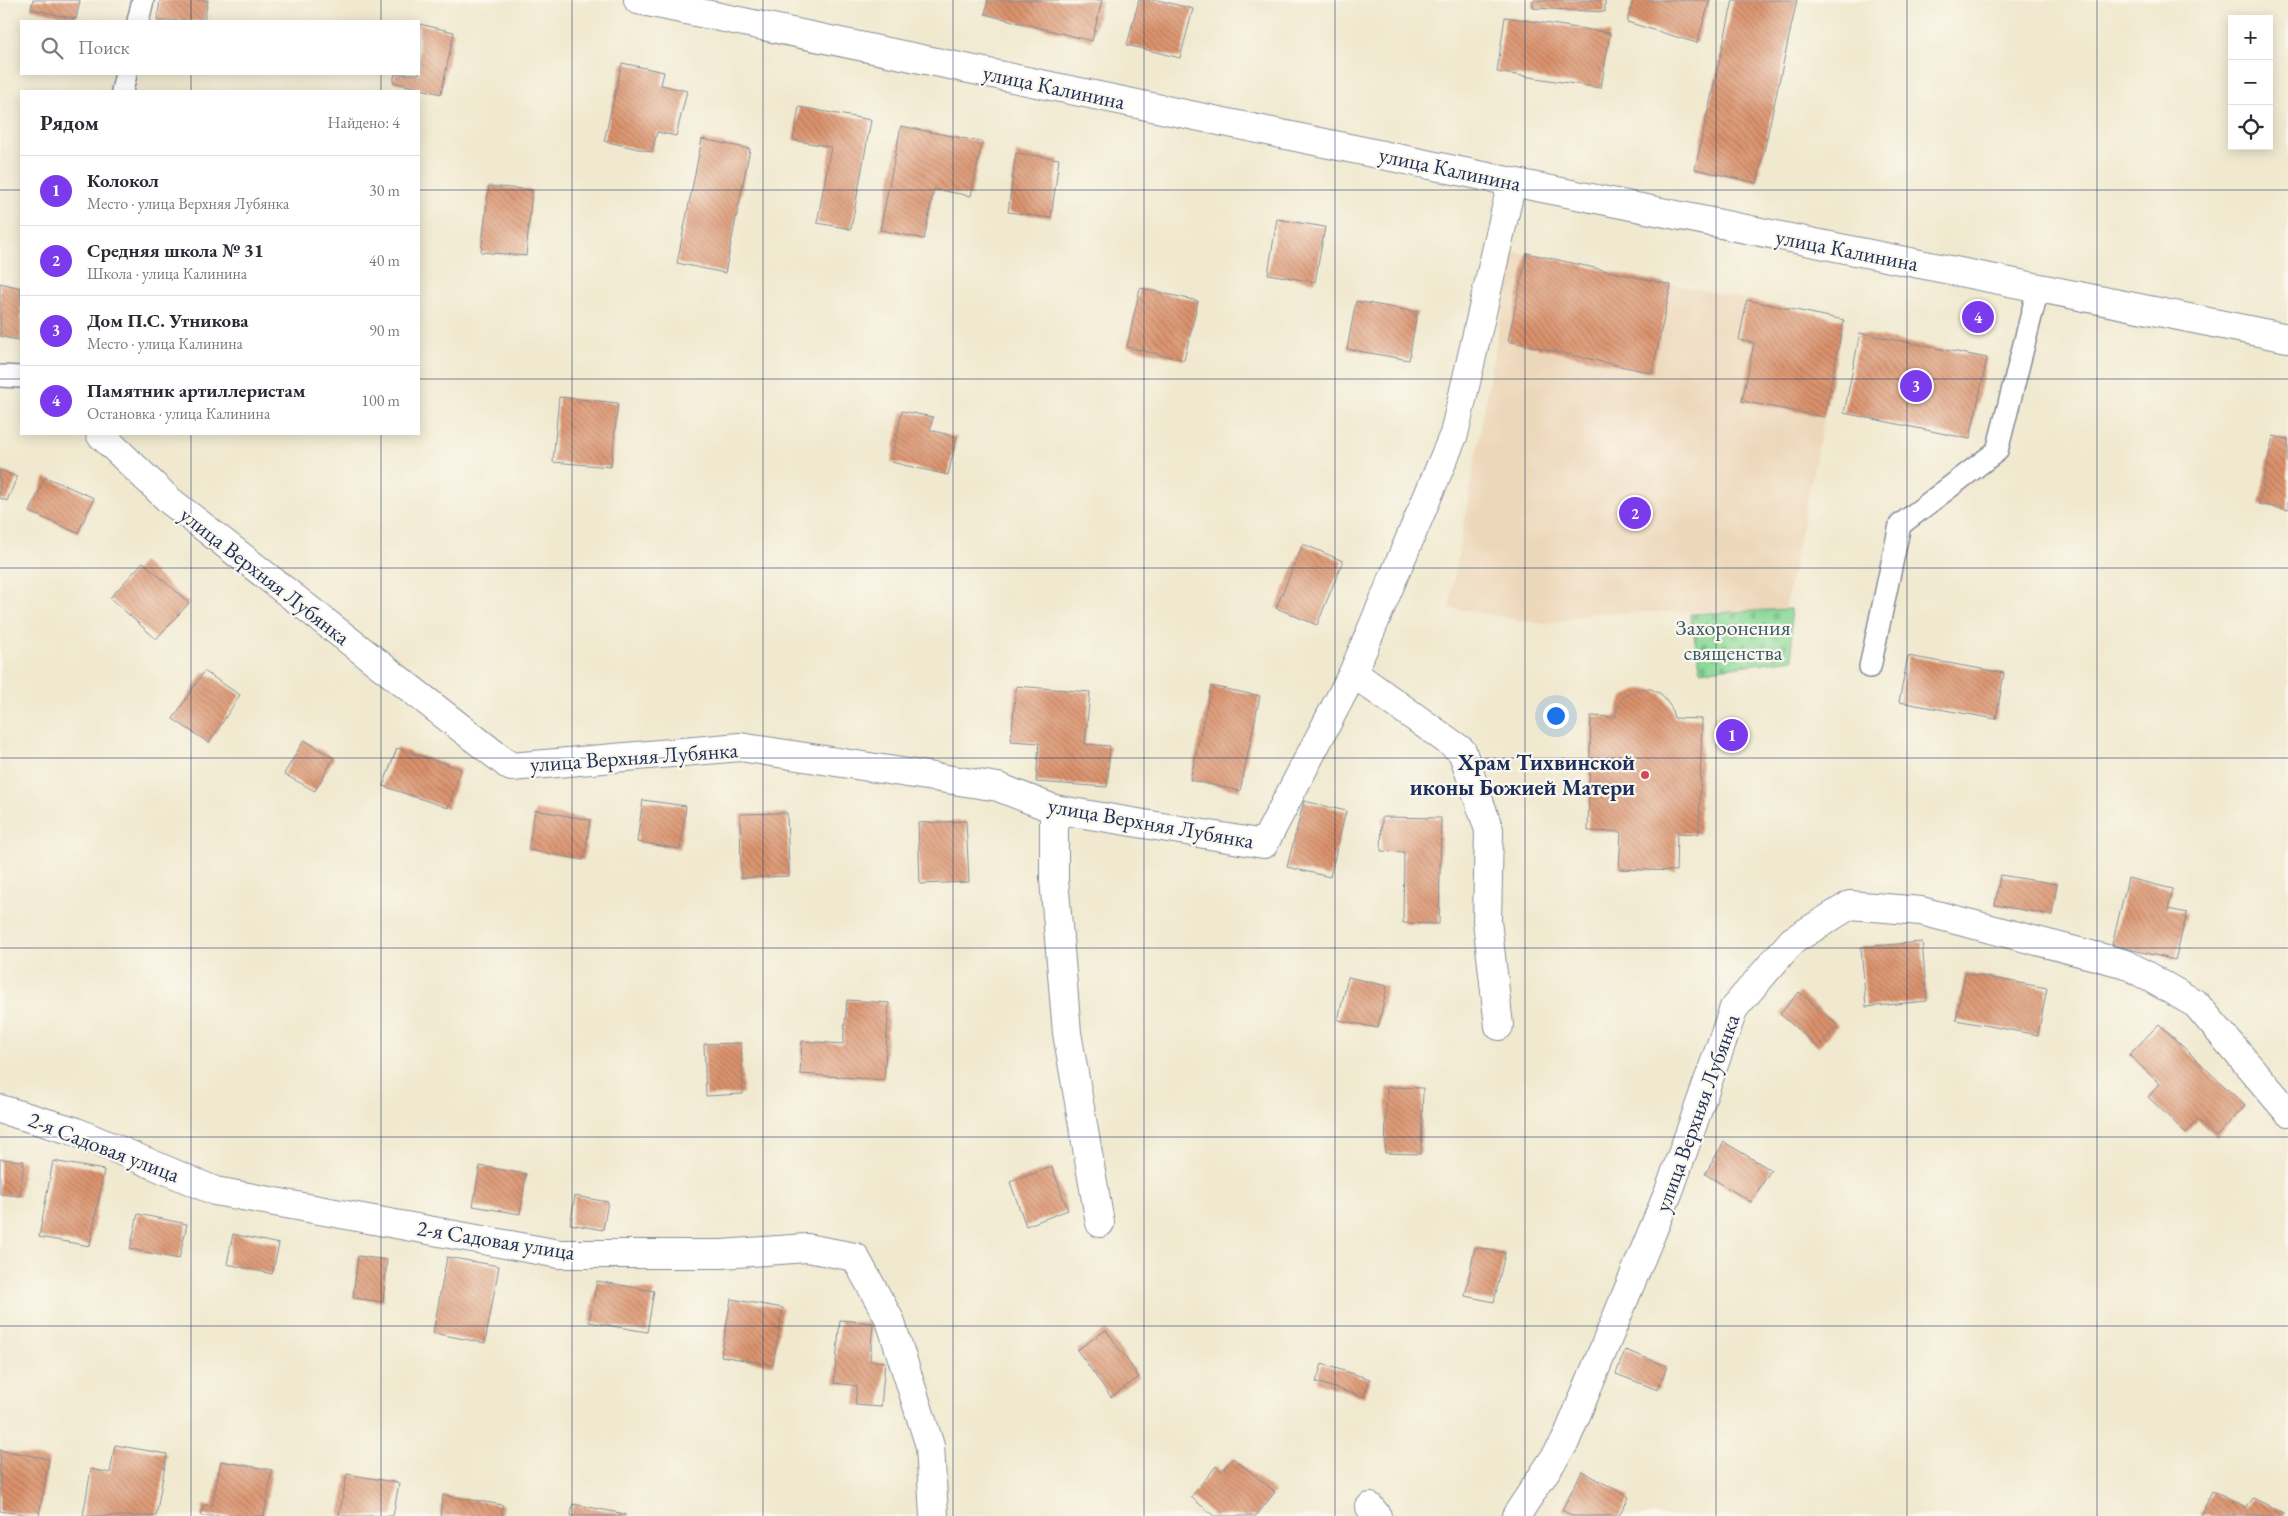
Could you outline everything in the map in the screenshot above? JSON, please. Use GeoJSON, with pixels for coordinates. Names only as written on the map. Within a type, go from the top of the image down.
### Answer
{"type":"FeatureCollection","features":[{"type":"Feature","properties":{"kind":"street","name":"улица Калинина"},"geometry":{"type":"LineString","coordinates":[[638,0],[1512,182],[2276,336]]}},
{"type":"Feature","properties":{"kind":"street"},"geometry":{"type":"LineString","coordinates":[[1499,1026],[1487,921],[1489,830],[1462,751],[1353,673],[1454,434],[1512,182]]}},
{"type":"Feature","properties":{"kind":"street"},"geometry":{"type":"LineString","coordinates":[[2276,336],[2288,322]]}},
{"type":"Feature","properties":{"kind":"street","name":"улица Верхняя Лубянка"},"geometry":{"type":"LineString","coordinates":[[101,435],[169,500],[511,767],[740,747],[998,787],[1054,809],[1264,844],[1353,673]]}},
{"type":"Feature","properties":{"kind":"street"},"geometry":{"type":"LineString","coordinates":[[1054,809],[1054,879],[1068,1033],[1100,1223]]}},
{"type":"Feature","properties":{"kind":"street","name":"улица Верхняя Лубянка"},"geometry":{"type":"LineString","coordinates":[[1516,1516],[1565,1442],[1669,1191],[1734,1008],[1792,941],[1850,905],[1921,911],[2126,964],[2196,1004],[2288,1112]]}},
{"type":"Feature","properties":{"kind":"street","name":"2-я Садовая улица"},"geometry":{"type":"LineString","coordinates":[[0,1109],[74,1131],[215,1191],[559,1254],[722,1254],[807,1248],[855,1257],[890,1320],[930,1446],[934,1516]]}},
{"type":"Feature","properties":{"kind":"lane"},"geometry":{"type":"LineString","coordinates":[[138,20],[143,0]]}},
{"type":"Feature","properties":{"kind":"lane"},"geometry":{"type":"LineString","coordinates":[[122,90],[126,75]]}},
{"type":"Feature","properties":{"kind":"lane"},"geometry":{"type":"LineString","coordinates":[[1870,667],[1900,525],[1997,451],[2038,289]]}},
{"type":"Feature","properties":{"kind":"lane"},"geometry":{"type":"LineString","coordinates":[[0,376],[20,377]]}},
{"type":"Feature","properties":{"kind":"shaded area"},"geometry":{"type":"Polygon","coordinates":[[[1512,251],[1844,320],[1785,610],[1594,613],[1544,624],[1449,608],[1512,251]]]}},
{"type":"Feature","properties":{"kind":"green space","name":"Захоронения священства"},"geometry":{"type":"Polygon","coordinates":[[[1790,609],[1793,659],[1701,671],[1690,614],[1790,609]]]}},
{"type":"Feature","properties":{"kind":"building"},"geometry":{"type":"Polygon","coordinates":[[[33,0],[80,0],[76,19],[31,9],[33,0]]]}},
{"type":"Feature","properties":{"kind":"building"},"geometry":{"type":"Polygon","coordinates":[[[160,0],[208,0],[204,20],[157,20],[160,0]]]}},
{"type":"Feature","properties":{"kind":"building"},"geometry":{"type":"Polygon","coordinates":[[[988,0],[1102,0],[1092,41],[985,14],[988,0]]]}},
{"type":"Feature","properties":{"kind":"building"},"geometry":{"type":"Polygon","coordinates":[[[1139,0],[1158,0],[1193,9],[1180,58],[1127,45],[1139,0]]]}},
{"type":"Feature","properties":{"kind":"building"},"geometry":{"type":"Polygon","coordinates":[[[1533,0],[1605,0],[1605,12],[1533,8],[1533,0]]]}},
{"type":"Feature","properties":{"kind":"building"},"geometry":{"type":"Polygon","coordinates":[[[1633,0],[1710,0],[1697,43],[1627,22],[1633,0]]]}},
{"type":"Feature","properties":{"kind":"building"},"geometry":{"type":"Polygon","coordinates":[[[1733,0],[1797,0],[1757,183],[1695,169],[1733,0]]]}},
{"type":"Feature","properties":{"kind":"building"},"geometry":{"type":"Polygon","coordinates":[[[1505,17],[1610,33],[1601,88],[1497,72],[1505,17]]]}},
{"type":"Feature","properties":{"kind":"building"},"geometry":{"type":"Polygon","coordinates":[[[420,24],[454,32],[441,94],[393,82],[395,75],[420,75],[420,24]]]}},
{"type":"Feature","properties":{"kind":"building"},"geometry":{"type":"Polygon","coordinates":[[[622,63],[664,72],[661,85],[687,91],[676,136],[657,132],[652,152],[604,141],[622,63]]]}},
{"type":"Feature","properties":{"kind":"building"},"geometry":{"type":"Polygon","coordinates":[[[799,107],[871,120],[851,229],[817,223],[831,147],[793,140],[799,107]]]}},
{"type":"Feature","properties":{"kind":"building"},"geometry":{"type":"Polygon","coordinates":[[[901,126],[982,142],[971,196],[934,189],[924,239],[880,230],[901,126]]]}},
{"type":"Feature","properties":{"kind":"building"},"geometry":{"type":"Polygon","coordinates":[[[702,139],[750,149],[725,273],[677,263],[702,139]]]}},
{"type":"Feature","properties":{"kind":"building"},"geometry":{"type":"Polygon","coordinates":[[[1016,153],[1059,159],[1051,218],[1008,212],[1016,153]]]}},
{"type":"Feature","properties":{"kind":"building"},"geometry":{"type":"Polygon","coordinates":[[[489,186],[532,190],[526,256],[481,252],[489,186]]]}},
{"type":"Feature","properties":{"kind":"building"},"geometry":{"type":"Polygon","coordinates":[[[1277,219],[1325,227],[1315,282],[1268,274],[1277,219]]]}},
{"type":"Feature","properties":{"kind":"building"},"geometry":{"type":"Polygon","coordinates":[[[1527,253],[1671,285],[1652,373],[1508,341],[1527,253]]]}},
{"type":"Feature","properties":{"kind":"building"},"geometry":{"type":"Polygon","coordinates":[[[0,283],[20,288],[20,341],[0,336],[0,283]]]}},
{"type":"Feature","properties":{"kind":"building"},"geometry":{"type":"Polygon","coordinates":[[[1140,288],[1198,301],[1184,360],[1127,347],[1140,288]]]}},
{"type":"Feature","properties":{"kind":"building"},"geometry":{"type":"Polygon","coordinates":[[[1747,300],[1844,320],[1824,417],[1742,401],[1754,343],[1739,340],[1747,300]]]}},
{"type":"Feature","properties":{"kind":"building"},"geometry":{"type":"Polygon","coordinates":[[[1356,301],[1417,312],[1409,360],[1347,349],[1356,301]]]}},
{"type":"Feature","properties":{"kind":"building"},"geometry":{"type":"Polygon","coordinates":[[[1860,333],[1987,358],[1970,439],[1844,413],[1860,333]]]}},
{"type":"Feature","properties":{"kind":"building"},"geometry":{"type":"Polygon","coordinates":[[[559,397],[618,403],[611,467],[553,462],[559,397]]]}},
{"type":"Feature","properties":{"kind":"building"},"geometry":{"type":"Polygon","coordinates":[[[902,411],[933,417],[930,430],[957,437],[948,475],[891,462],[902,411]]]}},
{"type":"Feature","properties":{"kind":"building"},"geometry":{"type":"Polygon","coordinates":[[[2273,436],[2288,439],[2288,510],[2259,504],[2273,436]]]}},
{"type":"Feature","properties":{"kind":"building"},"geometry":{"type":"Polygon","coordinates":[[[0,470],[17,477],[7,501],[0,498],[0,470]]]}},
{"type":"Feature","properties":{"kind":"building"},"geometry":{"type":"Polygon","coordinates":[[[45,477],[94,498],[78,533],[30,512],[45,477]]]}},
{"type":"Feature","properties":{"kind":"building"},"geometry":{"type":"Polygon","coordinates":[[[1303,544],[1343,561],[1317,625],[1276,608],[1303,544]]]}},
{"type":"Feature","properties":{"kind":"building"},"geometry":{"type":"Polygon","coordinates":[[[143,562],[189,603],[156,639],[110,598],[143,562]]]}},
{"type":"Feature","properties":{"kind":"building"},"geometry":{"type":"Polygon","coordinates":[[[1908,656],[2004,673],[1996,719],[1899,702],[1908,656]]]}},
{"type":"Feature","properties":{"kind":"building"},"geometry":{"type":"Polygon","coordinates":[[[204,671],[240,695],[209,743],[173,719],[204,671]]]}},
{"type":"Feature","properties":{"kind":"building"},"geometry":{"type":"Polygon","coordinates":[[[1016,686],[1090,692],[1085,744],[1110,746],[1107,787],[1036,782],[1039,743],[1011,741],[1016,686]]]}},
{"type":"Feature","properties":{"kind":"building"},"geometry":{"type":"Polygon","coordinates":[[[1211,686],[1260,696],[1240,791],[1190,780],[1211,686]]]}},
{"type":"Feature","properties":{"kind":"building","name":"Храм Тихвинской иконы Божией Матери"},"geometry":{"type":"Polygon","coordinates":[[[1639,689],[1651,689],[1661,694],[1671,707],[1674,718],[1702,719],[1699,834],[1677,833],[1676,871],[1619,869],[1621,832],[1588,831],[1591,716],[1615,717],[1618,706],[1624,696],[1639,689]]]}},
{"type":"Feature","properties":{"kind":"building"},"geometry":{"type":"Polygon","coordinates":[[[304,740],[334,758],[315,791],[284,774],[304,740]]]}},
{"type":"Feature","properties":{"kind":"building"},"geometry":{"type":"Polygon","coordinates":[[[397,748],[461,769],[448,808],[383,786],[397,748]]]}},
{"type":"Feature","properties":{"kind":"building"},"geometry":{"type":"Polygon","coordinates":[[[643,800],[686,806],[680,849],[637,842],[643,800]]]}},
{"type":"Feature","properties":{"kind":"building"},"geometry":{"type":"Polygon","coordinates":[[[1304,801],[1346,811],[1330,877],[1287,867],[1304,801]]]}},
{"type":"Feature","properties":{"kind":"building"},"geometry":{"type":"Polygon","coordinates":[[[535,810],[590,820],[584,860],[528,850],[535,810]]]}},
{"type":"Feature","properties":{"kind":"building"},"geometry":{"type":"Polygon","coordinates":[[[787,813],[789,876],[741,878],[740,814],[787,813]]]}},
{"type":"Feature","properties":{"kind":"building"},"geometry":{"type":"Polygon","coordinates":[[[1382,817],[1441,818],[1439,924],[1403,923],[1404,852],[1381,851],[1382,817]]]}},
{"type":"Feature","properties":{"kind":"building"},"geometry":{"type":"Polygon","coordinates":[[[966,821],[969,882],[920,884],[918,823],[966,821]]]}},
{"type":"Feature","properties":{"kind":"building"},"geometry":{"type":"Polygon","coordinates":[[[2000,875],[2057,884],[2052,915],[1995,905],[2000,875]]]}},
{"type":"Feature","properties":{"kind":"building"},"geometry":{"type":"Polygon","coordinates":[[[2128,878],[2173,889],[2168,909],[2187,913],[2175,960],[2112,945],[2128,878]]]}},
{"type":"Feature","properties":{"kind":"building"},"geometry":{"type":"Polygon","coordinates":[[[1922,942],[1927,1001],[1866,1007],[1861,947],[1922,942]]]}},
{"type":"Feature","properties":{"kind":"building"},"geometry":{"type":"Polygon","coordinates":[[[1965,973],[2047,988],[2038,1035],[1956,1020],[1965,973]]]}},
{"type":"Feature","properties":{"kind":"building"},"geometry":{"type":"Polygon","coordinates":[[[1348,977],[1387,986],[1378,1028],[1338,1020],[1348,977]]]}},
{"type":"Feature","properties":{"kind":"building"},"geometry":{"type":"Polygon","coordinates":[[[1799,992],[1838,1025],[1818,1047],[1780,1014],[1799,992]]]}},
{"type":"Feature","properties":{"kind":"building"},"geometry":{"type":"Polygon","coordinates":[[[847,1000],[889,1003],[884,1080],[800,1074],[802,1041],[843,1044],[847,1000]]]}},
{"type":"Feature","properties":{"kind":"building"},"geometry":{"type":"Polygon","coordinates":[[[2159,1024],[2245,1106],[2216,1137],[2198,1120],[2186,1133],[2148,1097],[2160,1084],[2129,1055],[2159,1024]]]}},
{"type":"Feature","properties":{"kind":"building"},"geometry":{"type":"Polygon","coordinates":[[[741,1043],[743,1094],[706,1096],[704,1044],[741,1043]]]}},
{"type":"Feature","properties":{"kind":"building"},"geometry":{"type":"Polygon","coordinates":[[[1387,1087],[1423,1088],[1421,1154],[1385,1153],[1387,1087]]]}},
{"type":"Feature","properties":{"kind":"building"},"geometry":{"type":"Polygon","coordinates":[[[1724,1142],[1771,1170],[1751,1202],[1705,1174],[1724,1142]]]}},
{"type":"Feature","properties":{"kind":"building"},"geometry":{"type":"Polygon","coordinates":[[[0,1159],[24,1161],[20,1196],[0,1194],[0,1159]]]}},
{"type":"Feature","properties":{"kind":"building"},"geometry":{"type":"Polygon","coordinates":[[[53,1161],[104,1170],[90,1246],[39,1237],[53,1161]]]}},
{"type":"Feature","properties":{"kind":"building"},"geometry":{"type":"Polygon","coordinates":[[[480,1166],[526,1174],[520,1214],[473,1206],[480,1166]]]}},
{"type":"Feature","properties":{"kind":"building"},"geometry":{"type":"Polygon","coordinates":[[[1052,1167],[1068,1210],[1026,1226],[1010,1182],[1052,1167]]]}},
{"type":"Feature","properties":{"kind":"building"},"geometry":{"type":"Polygon","coordinates":[[[575,1196],[608,1202],[603,1230],[570,1224],[575,1196]]]}},
{"type":"Feature","properties":{"kind":"building"},"geometry":{"type":"Polygon","coordinates":[[[138,1214],[187,1224],[179,1259],[130,1249],[138,1214]]]}},
{"type":"Feature","properties":{"kind":"building"},"geometry":{"type":"Polygon","coordinates":[[[233,1234],[279,1244],[272,1274],[227,1264],[233,1234]]]}},
{"type":"Feature","properties":{"kind":"building"},"geometry":{"type":"Polygon","coordinates":[[[1475,1247],[1505,1253],[1494,1302],[1465,1296],[1475,1247]]]}},
{"type":"Feature","properties":{"kind":"building"},"geometry":{"type":"Polygon","coordinates":[[[358,1256],[387,1260],[383,1302],[353,1298],[358,1256]]]}},
{"type":"Feature","properties":{"kind":"building"},"geometry":{"type":"Polygon","coordinates":[[[447,1257],[499,1266],[485,1343],[433,1333],[447,1257]]]}},
{"type":"Feature","properties":{"kind":"building"},"geometry":{"type":"Polygon","coordinates":[[[597,1281],[654,1291],[647,1332],[589,1322],[597,1281]]]}},
{"type":"Feature","properties":{"kind":"building"},"geometry":{"type":"Polygon","coordinates":[[[731,1299],[783,1308],[773,1365],[721,1356],[731,1299]]]}},
{"type":"Feature","properties":{"kind":"building"},"geometry":{"type":"Polygon","coordinates":[[[840,1320],[873,1323],[870,1361],[885,1362],[881,1407],[855,1405],[857,1386],[834,1383],[840,1320]]]}},
{"type":"Feature","properties":{"kind":"building"},"geometry":{"type":"Polygon","coordinates":[[[1106,1330],[1139,1377],[1111,1397],[1077,1350],[1106,1330]]]}},
{"type":"Feature","properties":{"kind":"building"},"geometry":{"type":"Polygon","coordinates":[[[1625,1350],[1667,1366],[1658,1390],[1616,1374],[1625,1350]]]}},
{"type":"Feature","properties":{"kind":"building"},"geometry":{"type":"Polygon","coordinates":[[[1322,1364],[1370,1379],[1364,1397],[1316,1382],[1322,1364]]]}},
{"type":"Feature","properties":{"kind":"building"},"geometry":{"type":"Polygon","coordinates":[[[115,1445],[167,1454],[156,1516],[83,1516],[91,1469],[110,1473],[115,1445]]]}},
{"type":"Feature","properties":{"kind":"building"},"geometry":{"type":"Polygon","coordinates":[[[0,1450],[49,1459],[39,1516],[0,1511],[0,1450]]]}},
{"type":"Feature","properties":{"kind":"building"},"geometry":{"type":"Polygon","coordinates":[[[1233,1458],[1275,1492],[1256,1516],[1214,1516],[1191,1497],[1216,1466],[1221,1471],[1233,1458]]]}},
{"type":"Feature","properties":{"kind":"building"},"geometry":{"type":"Polygon","coordinates":[[[221,1461],[272,1470],[264,1516],[201,1516],[203,1505],[212,1506],[221,1461]]]}},
{"type":"Feature","properties":{"kind":"building"},"geometry":{"type":"Polygon","coordinates":[[[1582,1471],[1629,1497],[1619,1516],[1573,1516],[1562,1510],[1582,1471]]]}},
{"type":"Feature","properties":{"kind":"building"},"geometry":{"type":"Polygon","coordinates":[[[347,1474],[399,1483],[393,1516],[339,1516],[347,1474]]]}},
{"type":"Feature","properties":{"kind":"building"},"geometry":{"type":"Polygon","coordinates":[[[2212,1491],[2247,1508],[2253,1498],[2284,1513],[2283,1516],[2200,1516],[2212,1491]]]}},
{"type":"Feature","properties":{"kind":"building"},"geometry":{"type":"Polygon","coordinates":[[[443,1495],[503,1505],[501,1516],[440,1516],[443,1495]]]}},
{"type":"Feature","properties":{"kind":"building"},"geometry":{"type":"Polygon","coordinates":[[[573,1504],[625,1514],[625,1516],[571,1516],[573,1504]]]}},
{"type":"Feature","properties":{"kind":"place","name":"Памятник артиллеристам"},"geometry":{"type":"Point","coordinates":[1978,317]}},
{"type":"Feature","properties":{"kind":"place","name":"Дом П.С. Утникова"},"geometry":{"type":"Point","coordinates":[1916,386]}},
{"type":"Feature","properties":{"kind":"place","name":"Средняя школа № 31"},"geometry":{"type":"Point","coordinates":[1635,513]}},
{"type":"Feature","properties":{"kind":"place","name":"Колокол"},"geometry":{"type":"Point","coordinates":[1732,735]}},
{"type":"Feature","properties":{"kind":"place","name":"Храм Тихвинской иконы Божией Матери"},"geometry":{"type":"Point","coordinates":[1645,775]}}]}
